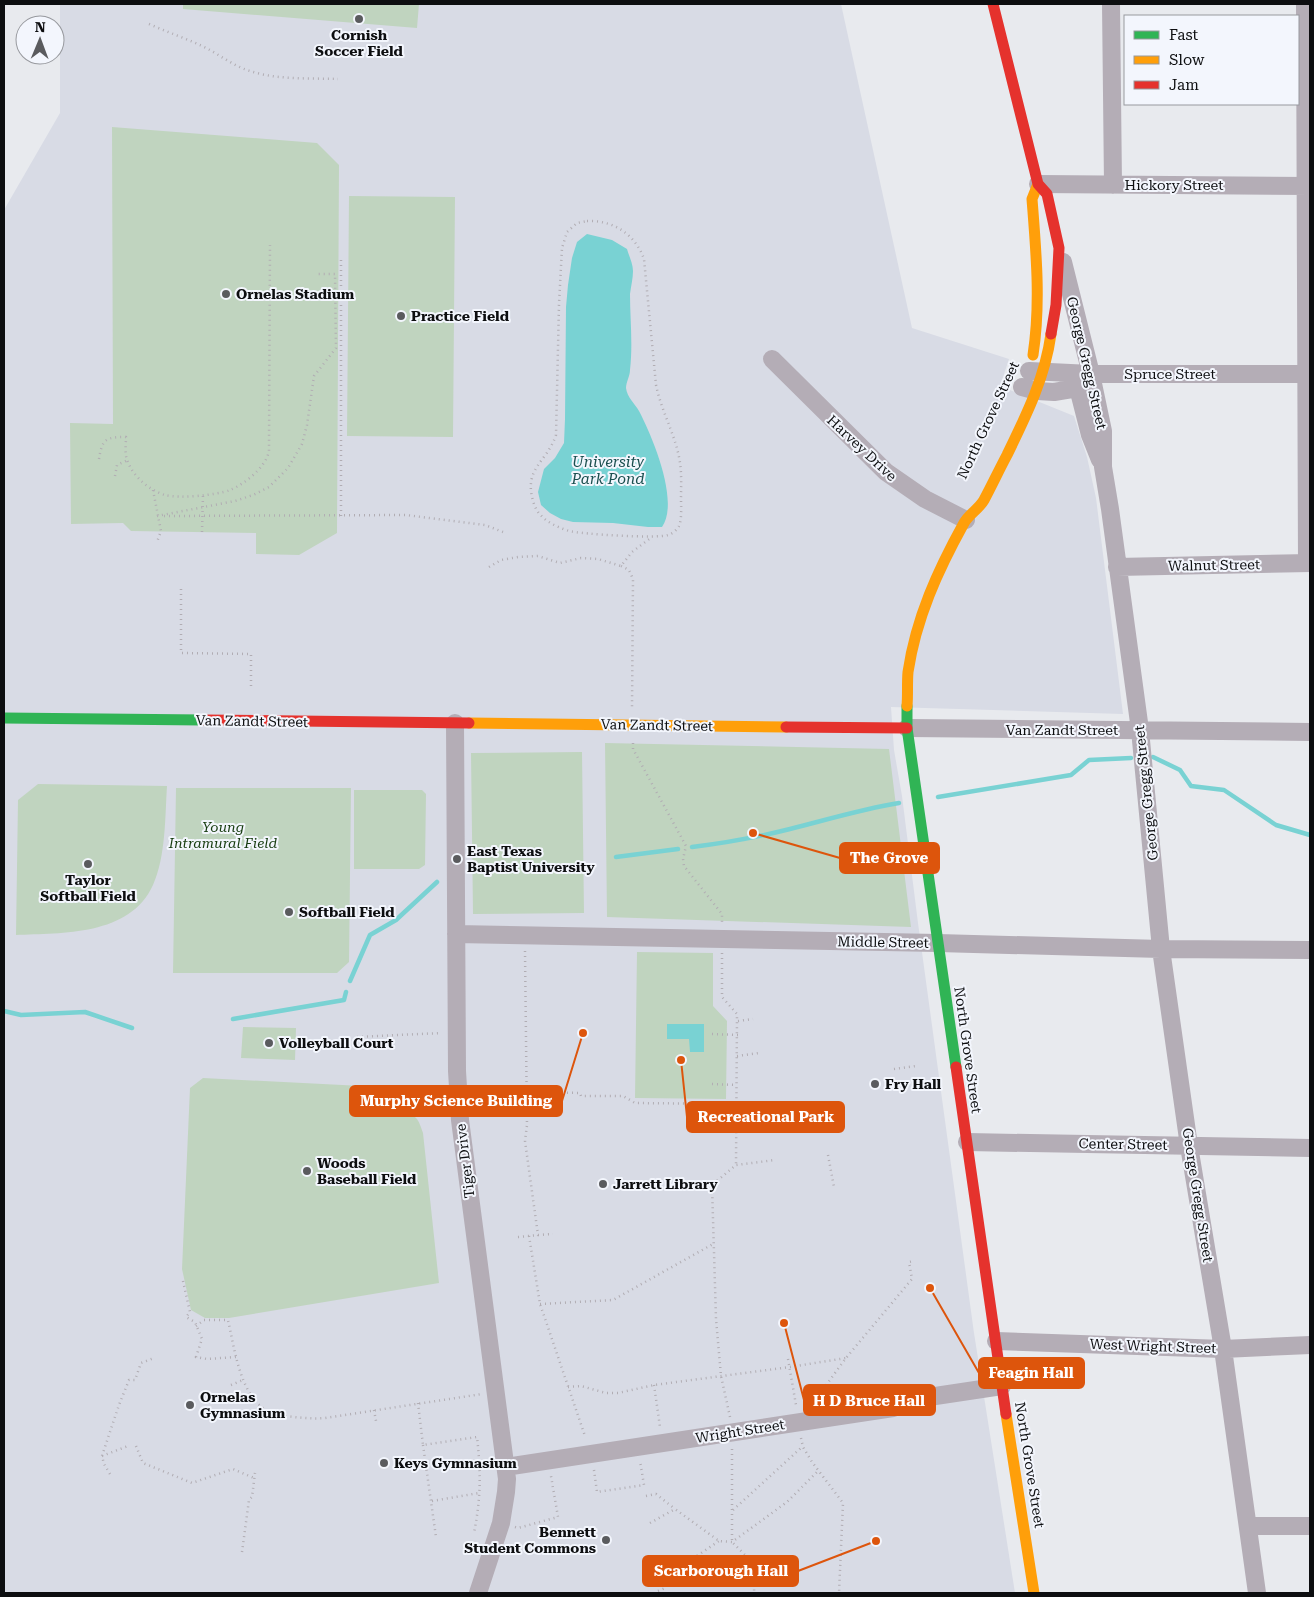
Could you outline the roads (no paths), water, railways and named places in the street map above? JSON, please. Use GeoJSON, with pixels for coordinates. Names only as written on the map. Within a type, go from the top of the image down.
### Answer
{"type":"FeatureCollection","features":[{"type":"Feature","properties":{"kind":"main road","name":"George Gregg Street"},"geometry":{"type":"LineString","coordinates":[[993,4],[1038,184],[1047,194],[1059,248]]}},
{"type":"Feature","properties":{"kind":"main road","name":"North Grove Street"},"geometry":{"type":"LineString","coordinates":[[1036,371],[1035,346],[1038,280],[1032,199],[1038,184]]}},
{"type":"Feature","properties":{"kind":"main road","name":"North Grove Street"},"geometry":{"type":"LineString","coordinates":[[1034,1593],[1002,1386],[907,728],[908,674],[920,619],[936,579],[966,520],[983,502],[1027,415],[1025,393],[1036,371],[1054,324],[1059,248]]}},
{"type":"Feature","properties":{"kind":"main road","name":"North Grove Street"},"geometry":{"type":"LineString","coordinates":[[966,520],[969,502]]}},
{"type":"Feature","properties":{"kind":"main road","name":"Van Zandt Street"},"geometry":{"type":"LineString","coordinates":[[4,718],[907,728]]}},
{"type":"Feature","properties":{"kind":"street"},"geometry":{"type":"LineString","coordinates":[[1111,4],[1113,185]]}},
{"type":"Feature","properties":{"kind":"street"},"geometry":{"type":"LineString","coordinates":[[1305,4],[1308,186],[1309,563]]}},
{"type":"Feature","properties":{"kind":"street","name":"Hickory Street"},"geometry":{"type":"LineString","coordinates":[[1038,184],[1308,186]]}},
{"type":"Feature","properties":{"kind":"street","name":"George Gregg Street"},"geometry":{"type":"LineString","coordinates":[[1059,248],[1104,431],[1103,467],[1140,730],[1161,949],[1189,1146],[1223,1348],[1257,1593]]}},
{"type":"Feature","properties":{"kind":"street","name":"Harvey Drive"},"geometry":{"type":"LineString","coordinates":[[772,359],[886,472],[924,499],[966,520]]}},
{"type":"Feature","properties":{"kind":"street","name":"Spruce Street"},"geometry":{"type":"LineString","coordinates":[[1036,371],[1091,374],[1308,374]]}},
{"type":"Feature","properties":{"kind":"street"},"geometry":{"type":"LineString","coordinates":[[1025,393],[1054,392],[1078,388],[1091,374]]}},
{"type":"Feature","properties":{"kind":"street"},"geometry":{"type":"LineString","coordinates":[[1078,388],[1090,435],[1103,467]]}},
{"type":"Feature","properties":{"kind":"street","name":"Walnut Street"},"geometry":{"type":"LineString","coordinates":[[1117,567],[1309,563]]}},
{"type":"Feature","properties":{"kind":"street","name":"Tiger Drive"},"geometry":{"type":"LineString","coordinates":[[455,723],[457,1071],[461,1134],[506,1467],[506,1492],[501,1523],[478,1593]]}},
{"type":"Feature","properties":{"kind":"street","name":"Van Zandt Street"},"geometry":{"type":"LineString","coordinates":[[907,728],[1310,732]]}},
{"type":"Feature","properties":{"kind":"street","name":"Middle Street"},"geometry":{"type":"LineString","coordinates":[[456,934],[1161,949],[1310,950]]}},
{"type":"Feature","properties":{"kind":"street","name":"Center Street"},"geometry":{"type":"LineString","coordinates":[[967,1142],[1310,1148]]}},
{"type":"Feature","properties":{"kind":"street","name":"West Wright Street"},"geometry":{"type":"LineString","coordinates":[[996,1341],[1223,1348],[1310,1345]]}},
{"type":"Feature","properties":{"kind":"street","name":"Wright Street"},"geometry":{"type":"LineString","coordinates":[[506,1467],[894,1408],[922,1398],[1002,1386]]}},
{"type":"Feature","properties":{"kind":"street"},"geometry":{"type":"LineString","coordinates":[[1248,1526],[1310,1526]]}},
{"type":"Feature","properties":{"kind":"water","name":"University Park Pond"},"geometry":{"type":"Polygon","coordinates":[[[587,234],[612,240],[627,249],[632,266],[633,274],[630,294],[631,360],[626,388],[629,397],[644,422],[662,469],[668,501],[667,516],[662,527],[573,522],[561,519],[541,505],[538,492],[544,469],[555,458],[564,443],[568,285],[572,258],[577,242],[587,234]]]}},
{"type":"Feature","properties":{"kind":"water"},"geometry":{"type":"Polygon","coordinates":[[[667,1024],[704,1024],[704,1052],[690,1052],[689,1039],[667,1039],[667,1024]]]}},
{"type":"Feature","properties":{"kind":"waterway"},"geometry":{"type":"LineString","coordinates":[[1153,757],[1180,770],[1191,786],[1224,790],[1276,825],[1310,835]]}},
{"type":"Feature","properties":{"kind":"waterway"},"geometry":{"type":"LineString","coordinates":[[938,797],[1071,775],[1089,760],[1131,758]]}},
{"type":"Feature","properties":{"kind":"waterway"},"geometry":{"type":"LineString","coordinates":[[692,847],[766,835],[858,811],[899,803]]}},
{"type":"Feature","properties":{"kind":"waterway"},"geometry":{"type":"LineString","coordinates":[[616,857],[678,849]]}},
{"type":"Feature","properties":{"kind":"waterway"},"geometry":{"type":"LineString","coordinates":[[350,981],[370,935],[396,920],[437,882]]}},
{"type":"Feature","properties":{"kind":"waterway"},"geometry":{"type":"LineString","coordinates":[[233,1019],[344,1000],[346,992]]}},
{"type":"Feature","properties":{"kind":"waterway"},"geometry":{"type":"LineString","coordinates":[[4,1011],[21,1015],[85,1012],[132,1028]]}},
{"type":"Feature","properties":{"kind":"place","name":"Cornish Soccer Field"},"geometry":{"type":"Point","coordinates":[359,19]}},
{"type":"Feature","properties":{"kind":"place","name":"Ornelas Stadium"},"geometry":{"type":"Point","coordinates":[226,294]}},
{"type":"Feature","properties":{"kind":"place","name":"Practice Field"},"geometry":{"type":"Point","coordinates":[401,316]}},
{"type":"Feature","properties":{"kind":"place","name":"The Grove"},"geometry":{"type":"Point","coordinates":[753,833]}},
{"type":"Feature","properties":{"kind":"place","name":"East Texas Baptist University"},"geometry":{"type":"Point","coordinates":[457,859]}},
{"type":"Feature","properties":{"kind":"place","name":"Taylor Softball Field"},"geometry":{"type":"Point","coordinates":[88,864]}},
{"type":"Feature","properties":{"kind":"place","name":"Softball Field"},"geometry":{"type":"Point","coordinates":[289,912]}},
{"type":"Feature","properties":{"kind":"place","name":"Murphy Science Building"},"geometry":{"type":"Point","coordinates":[583,1033]}},
{"type":"Feature","properties":{"kind":"place","name":"Volleyball Court"},"geometry":{"type":"Point","coordinates":[269,1043]}},
{"type":"Feature","properties":{"kind":"place","name":"Recreational Park"},"geometry":{"type":"Point","coordinates":[681,1060]}},
{"type":"Feature","properties":{"kind":"place","name":"Fry Hall"},"geometry":{"type":"Point","coordinates":[875,1084]}},
{"type":"Feature","properties":{"kind":"place","name":"Woods Baseball Field"},"geometry":{"type":"Point","coordinates":[307,1171]}},
{"type":"Feature","properties":{"kind":"place","name":"Jarrett Library"},"geometry":{"type":"Point","coordinates":[603,1184]}},
{"type":"Feature","properties":{"kind":"place","name":"Feagin Hall"},"geometry":{"type":"Point","coordinates":[930,1288]}},
{"type":"Feature","properties":{"kind":"place","name":"H D Bruce Hall"},"geometry":{"type":"Point","coordinates":[784,1323]}},
{"type":"Feature","properties":{"kind":"place","name":"Ornelas Gymnasium"},"geometry":{"type":"Point","coordinates":[190,1405]}},
{"type":"Feature","properties":{"kind":"place","name":"Keys Gymnasium"},"geometry":{"type":"Point","coordinates":[384,1463]}},
{"type":"Feature","properties":{"kind":"place","name":"Bennett Student Commons"},"geometry":{"type":"Point","coordinates":[606,1540]}},
{"type":"Feature","properties":{"kind":"place","name":"Scarborough Hall"},"geometry":{"type":"Point","coordinates":[876,1541]}},
{"type":"Feature","properties":{"kind":"park label","name":"Young Intramural Field"},"geometry":{"type":"Point","coordinates":[223,836]}}]}
